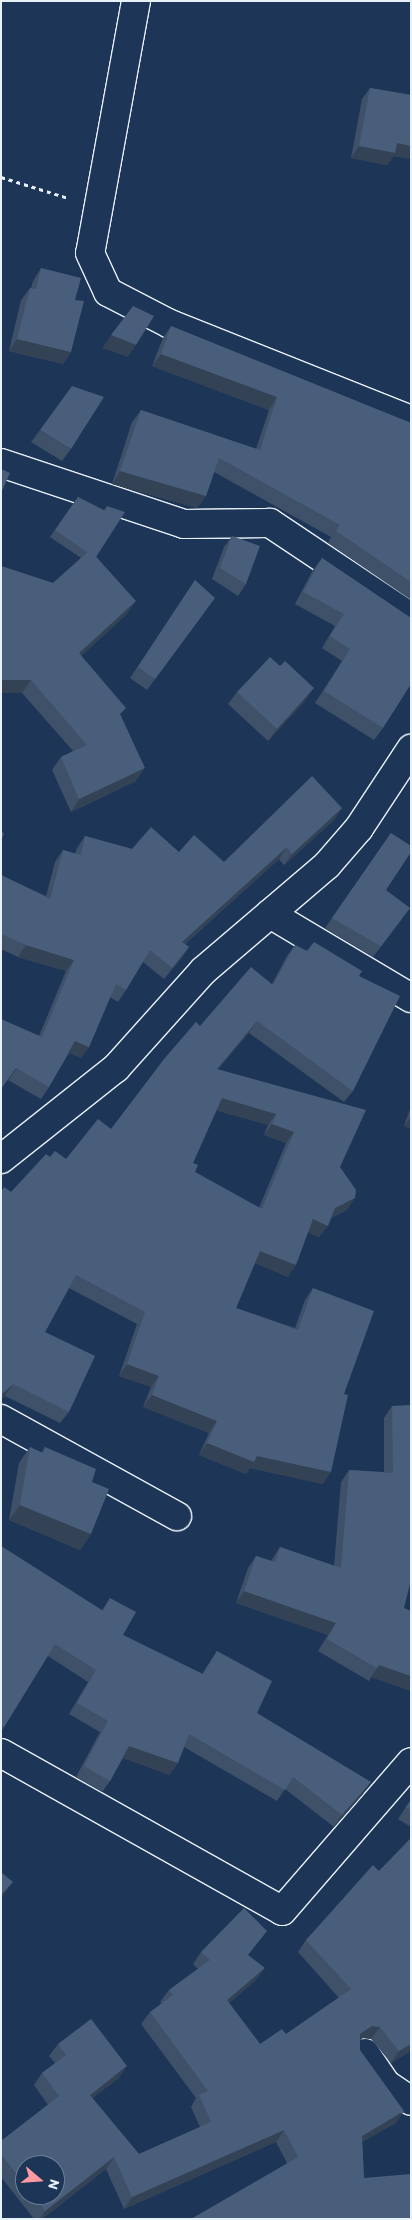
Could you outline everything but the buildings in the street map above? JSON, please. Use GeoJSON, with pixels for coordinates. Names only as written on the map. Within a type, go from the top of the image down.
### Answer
{"type":"FeatureCollection","features":[{"type":"Feature","properties":{"kind":"street"},"geometry":{"type":"LineString","coordinates":[[136,1],[90,253],[108,292],[170,324],[411,420]]}},
{"type":"Feature","properties":{"kind":"street"},"geometry":{"type":"LineString","coordinates":[[1,463],[184,524],[270,523],[411,617]]}},
{"type":"Feature","properties":{"kind":"street"},"geometry":{"type":"LineString","coordinates":[[1,1159],[116,1068],[204,971],[326,864],[359,828],[411,749]]}},
{"type":"Feature","properties":{"kind":"street"},"geometry":{"type":"LineString","coordinates":[[270,914],[411,998]]}},
{"type":"Feature","properties":{"kind":"street"},"geometry":{"type":"LineString","coordinates":[[1,1419],[177,1516]]}},
{"type":"Feature","properties":{"kind":"street"},"geometry":{"type":"LineString","coordinates":[[1,1753],[282,1911],[411,1762]]}},
{"type":"Feature","properties":{"kind":"street"},"geometry":{"type":"LineString","coordinates":[[365,2053],[386,2084],[411,2101]]}},
{"type":"Feature","properties":{"kind":"path"},"geometry":{"type":"LineString","coordinates":[[1,177],[97,207]]}}]}
